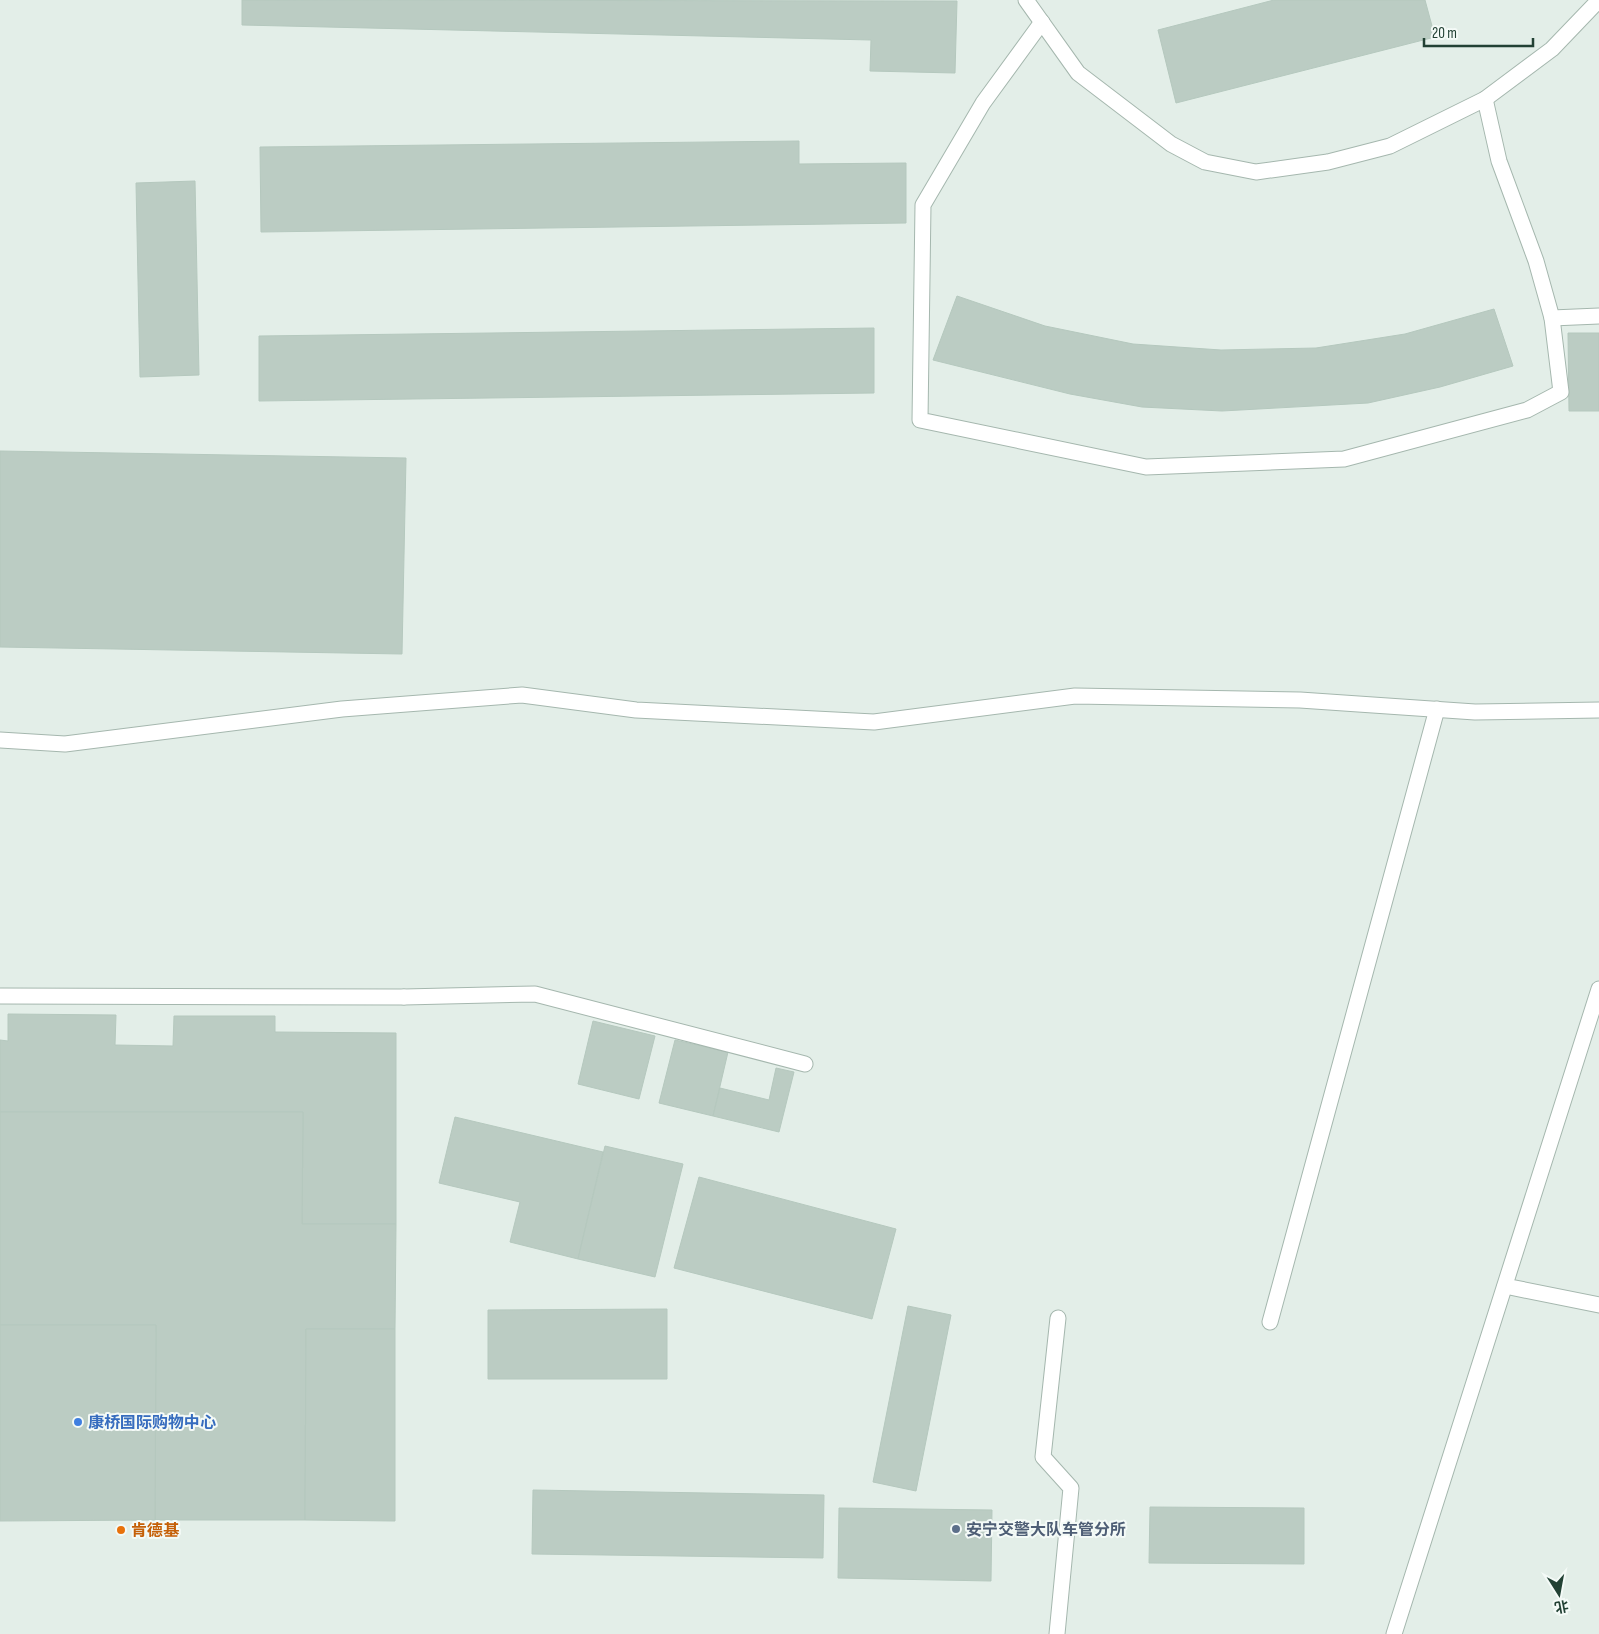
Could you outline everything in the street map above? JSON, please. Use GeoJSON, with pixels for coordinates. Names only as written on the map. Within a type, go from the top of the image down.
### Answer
{"type":"FeatureCollection","features":[{"type":"Feature","properties":{"kind":"street"},"geometry":{"type":"LineString","coordinates":[[1026,0],[1078,73],[1171,144],[1205,162],[1256,172],[1328,162],[1390,146],[1485,98],[1552,49],[1599,0]]}},
{"type":"Feature","properties":{"kind":"street"},"geometry":{"type":"LineString","coordinates":[[1042,22],[983,103],[923,205],[920,420],[1146,467],[1344,459],[1527,410],[1561,392],[1552,318],[1536,261],[1499,161],[1485,98]]}},
{"type":"Feature","properties":{"kind":"street"},"geometry":{"type":"LineString","coordinates":[[1552,318],[1599,316]]}},
{"type":"Feature","properties":{"kind":"street"},"geometry":{"type":"LineString","coordinates":[[0,740],[64,744],[342,709],[522,695],[636,710],[874,722],[1075,696],[1300,700],[1475,712],[1599,710]]}},
{"type":"Feature","properties":{"kind":"street"},"geometry":{"type":"LineString","coordinates":[[1270,1322],[1437,709]]}},
{"type":"Feature","properties":{"kind":"street"},"geometry":{"type":"LineString","coordinates":[[1394,1634],[1599,989]]}},
{"type":"Feature","properties":{"kind":"street"},"geometry":{"type":"LineString","coordinates":[[0,996],[404,996],[535,994],[805,1064]]}},
{"type":"Feature","properties":{"kind":"street"},"geometry":{"type":"LineString","coordinates":[[1505,1286],[1599,1305]]}},
{"type":"Feature","properties":{"kind":"street"},"geometry":{"type":"LineString","coordinates":[[1057,1634],[1071,1488],[1043,1457],[1058,1318]]}},
{"type":"Feature","properties":{"kind":"building"},"geometry":{"type":"Polygon","coordinates":[[[242,0],[957,1],[955,73],[870,71],[871,40],[242,25],[242,0]]]}},
{"type":"Feature","properties":{"kind":"building"},"geometry":{"type":"Polygon","coordinates":[[[1274,0],[1425,0],[1435,37],[1176,103],[1158,30],[1274,0]]]}},
{"type":"Feature","properties":{"kind":"building"},"geometry":{"type":"Polygon","coordinates":[[[799,141],[799,164],[906,163],[906,223],[261,232],[260,147],[799,141]]]}},
{"type":"Feature","properties":{"kind":"building"},"geometry":{"type":"Polygon","coordinates":[[[195,181],[199,375],[140,377],[136,183],[195,181]]]}},
{"type":"Feature","properties":{"kind":"building"},"geometry":{"type":"Polygon","coordinates":[[[957,296],[1045,326],[1133,344],[1221,350],[1316,348],[1405,334],[1494,309],[1513,366],[1440,387],[1368,403],[1222,411],[1142,407],[1070,394],[933,360],[957,296]]]}},
{"type":"Feature","properties":{"kind":"building"},"geometry":{"type":"Polygon","coordinates":[[[874,328],[874,393],[259,401],[259,336],[874,328]]]}},
{"type":"Feature","properties":{"kind":"building"},"geometry":{"type":"Polygon","coordinates":[[[1568,333],[1599,333],[1599,411],[1569,411],[1568,333]]]}},
{"type":"Feature","properties":{"kind":"building"},"geometry":{"type":"Polygon","coordinates":[[[0,451],[406,458],[402,654],[0,647],[0,451]]]}},
{"type":"Feature","properties":{"kind":"building"},"geometry":{"type":"Polygon","coordinates":[[[8,1014],[116,1015],[115,1045],[173,1046],[174,1016],[275,1016],[275,1032],[396,1033],[396,1224],[302,1224],[303,1112],[0,1112],[0,1040],[8,1041],[8,1014]]]}},
{"type":"Feature","properties":{"kind":"building"},"geometry":{"type":"Polygon","coordinates":[[[593,1021],[655,1036],[639,1099],[578,1084],[593,1021]]]}},
{"type":"Feature","properties":{"kind":"building"},"geometry":{"type":"Polygon","coordinates":[[[675,1040],[728,1052],[713,1116],[659,1103],[675,1040]]]}},
{"type":"Feature","properties":{"kind":"building"},"geometry":{"type":"Polygon","coordinates":[[[776,1068],[794,1072],[779,1132],[713,1116],[720,1088],[769,1100],[776,1068]]]}},
{"type":"Feature","properties":{"kind":"building"},"geometry":{"type":"Polygon","coordinates":[[[0,1112],[303,1112],[302,1224],[396,1224],[395,1329],[306,1329],[305,1520],[155,1520],[156,1325],[0,1325],[0,1112]]]}},
{"type":"Feature","properties":{"kind":"building"},"geometry":{"type":"Polygon","coordinates":[[[455,1117],[603,1152],[578,1259],[510,1242],[520,1202],[439,1183],[455,1117]]]}},
{"type":"Feature","properties":{"kind":"building"},"geometry":{"type":"Polygon","coordinates":[[[605,1146],[683,1164],[655,1277],[578,1259],[605,1146]]]}},
{"type":"Feature","properties":{"kind":"building"},"geometry":{"type":"Polygon","coordinates":[[[699,1177],[896,1229],[872,1319],[674,1268],[699,1177]]]}},
{"type":"Feature","properties":{"kind":"building"},"geometry":{"type":"Polygon","coordinates":[[[908,1306],[951,1315],[916,1491],[873,1482],[908,1306]]]}},
{"type":"Feature","properties":{"kind":"building"},"geometry":{"type":"Polygon","coordinates":[[[667,1309],[667,1379],[488,1379],[488,1310],[667,1309]]]}},
{"type":"Feature","properties":{"kind":"building","name":"康桥国际购物中心"},"geometry":{"type":"Polygon","coordinates":[[[0,1325],[156,1325],[155,1520],[0,1521],[0,1325]]]}},
{"type":"Feature","properties":{"kind":"building"},"geometry":{"type":"Polygon","coordinates":[[[306,1329],[395,1329],[395,1521],[305,1520],[306,1329]]]}},
{"type":"Feature","properties":{"kind":"building"},"geometry":{"type":"Polygon","coordinates":[[[533,1490],[824,1495],[823,1558],[532,1554],[533,1490]]]}},
{"type":"Feature","properties":{"kind":"building"},"geometry":{"type":"Polygon","coordinates":[[[1150,1507],[1304,1508],[1304,1564],[1149,1563],[1150,1507]]]}},
{"type":"Feature","properties":{"kind":"building"},"geometry":{"type":"Polygon","coordinates":[[[839,1508],[992,1510],[991,1581],[838,1578],[839,1508]]]}},
{"type":"Feature","properties":{"kind":"place","name":"康桥国际购物中心"},"geometry":{"type":"Point","coordinates":[78,1422]}},
{"type":"Feature","properties":{"kind":"place","name":"安宁交警大队车管分所"},"geometry":{"type":"Point","coordinates":[956,1529]}},
{"type":"Feature","properties":{"kind":"place","name":"肯德基"},"geometry":{"type":"Point","coordinates":[121,1530]}}]}
